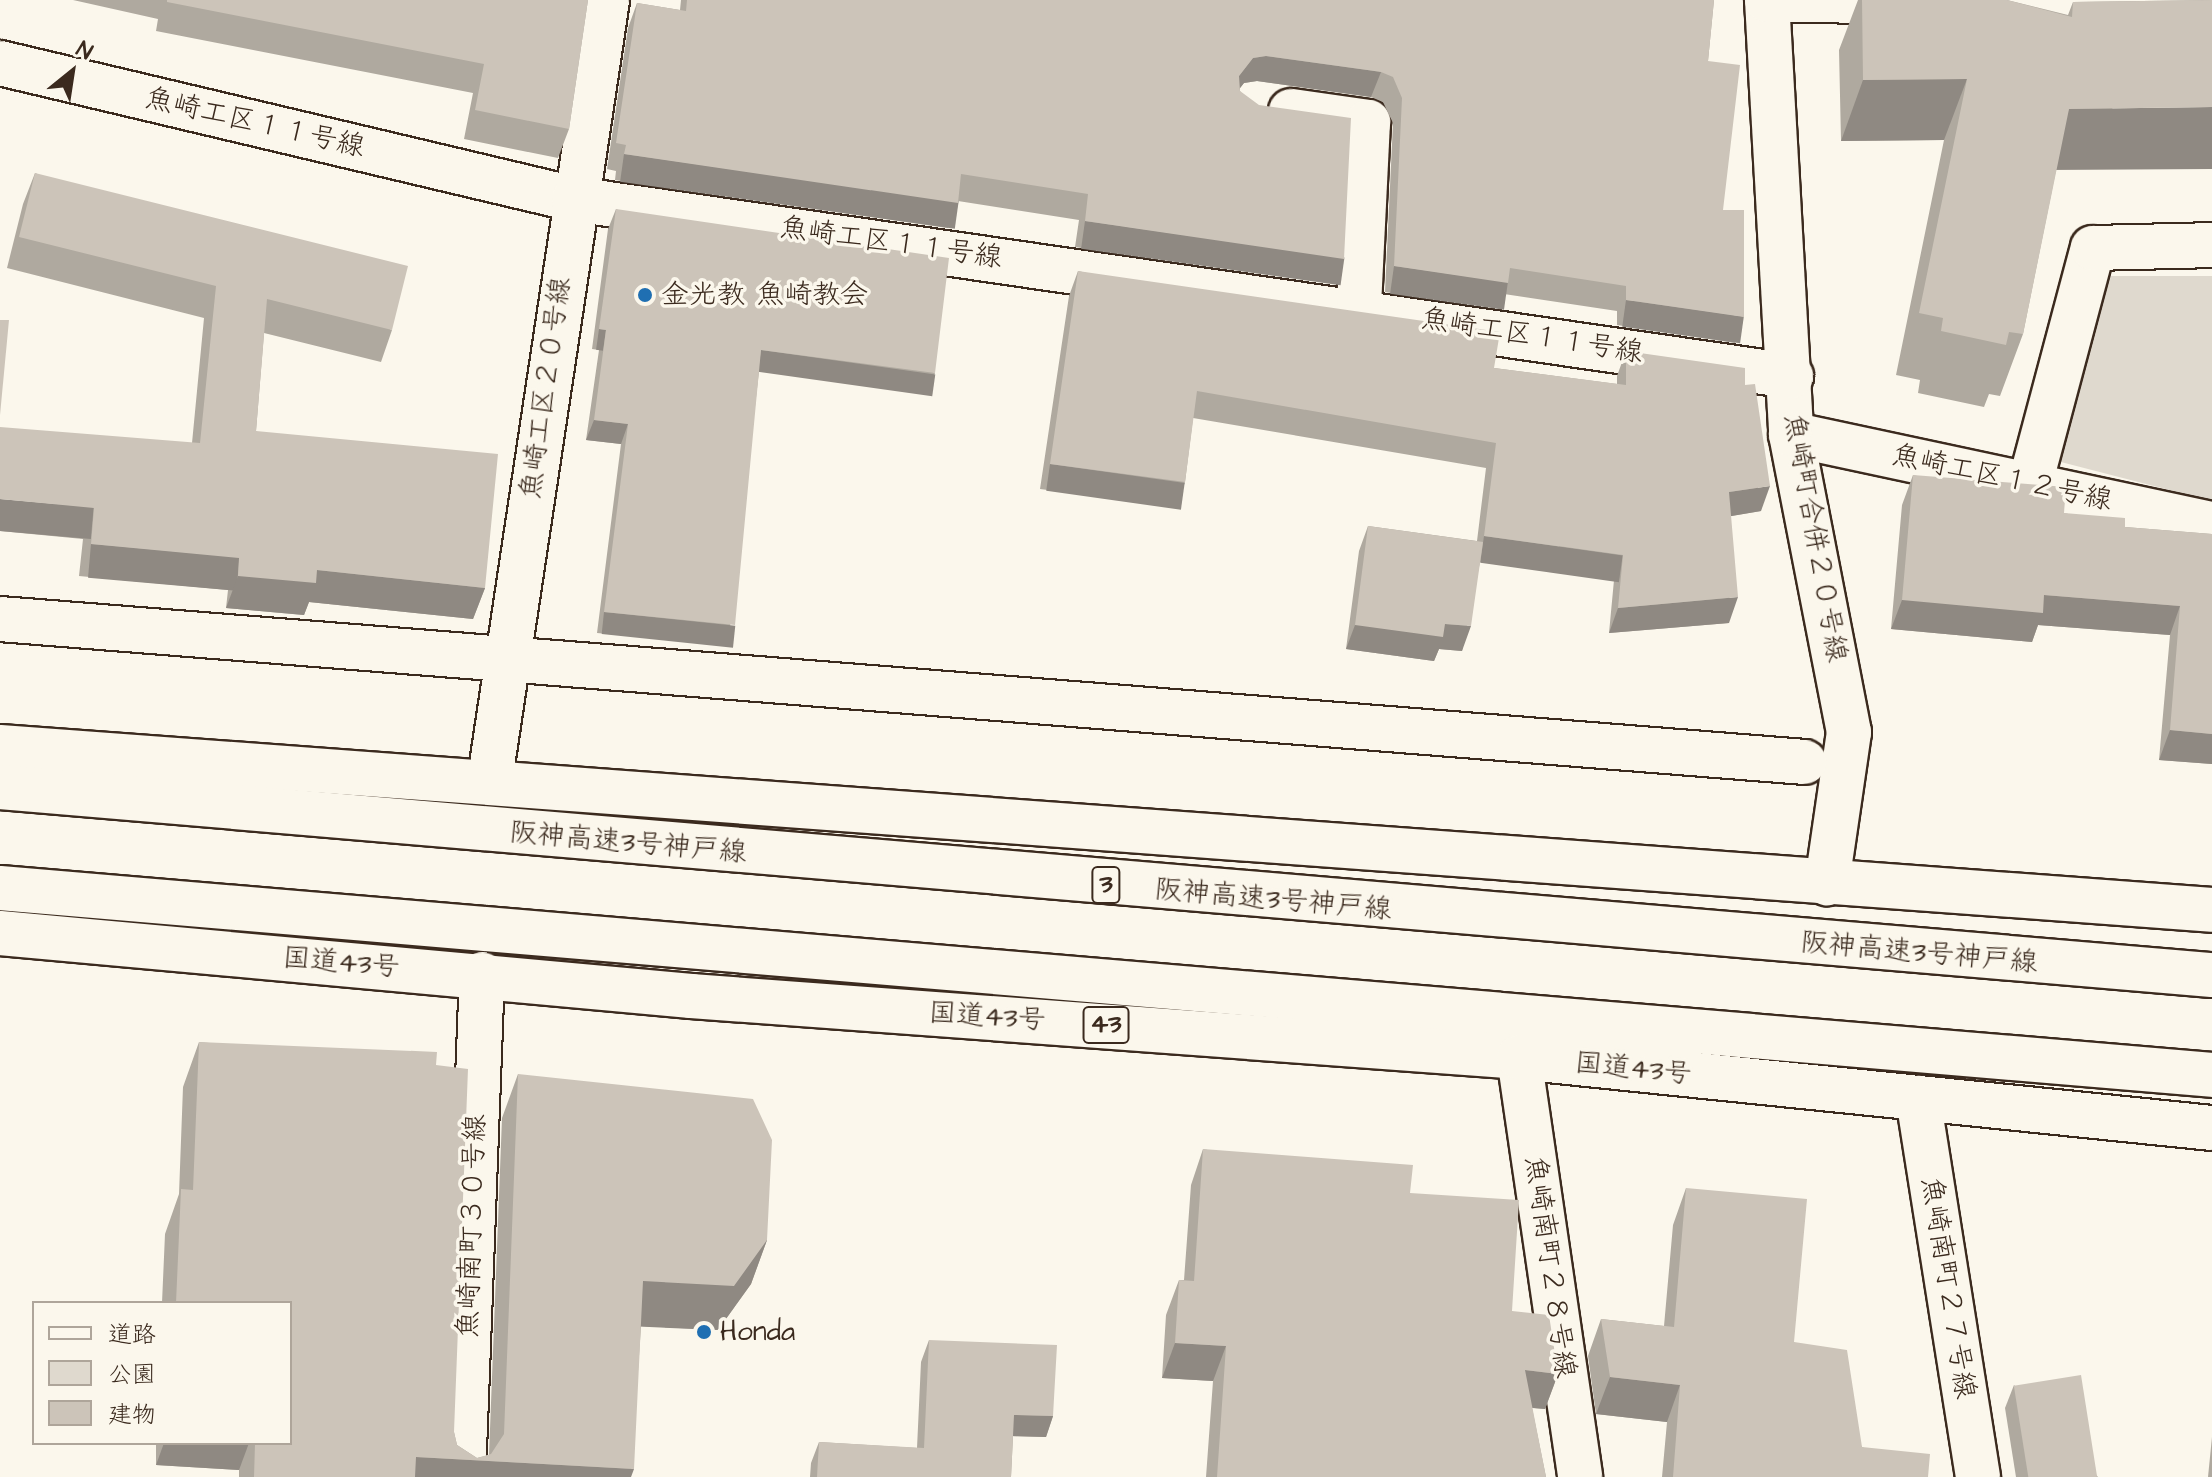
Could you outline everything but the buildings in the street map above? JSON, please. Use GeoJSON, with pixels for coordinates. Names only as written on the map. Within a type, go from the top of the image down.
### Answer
{"type":"FeatureCollection","features":[{"type":"Feature","properties":{"kind":"main road","name":"魚崎工区２０号線"},"geometry":{"type":"LineString","coordinates":[[490,778],[574,199],[607,0]]}},
{"type":"Feature","properties":{"kind":"main road"},"geometry":{"type":"LineString","coordinates":[[1767,0],[2212,3]]}},
{"type":"Feature","properties":{"kind":"main road","name":"魚崎町合併２０号線"},"geometry":{"type":"LineString","coordinates":[[1767,0],[1791,376],[1791,434],[1849,732],[1827,883]]}},
{"type":"Feature","properties":{"kind":"main road","name":"魚崎工区１１号線"},"geometry":{"type":"LineString","coordinates":[[0,63],[574,199],[1359,309],[1791,376]]}},
{"type":"Feature","properties":{"kind":"main road"},"geometry":{"type":"LineString","coordinates":[[1254,106],[1368,122],[1359,309]]}},
{"type":"Feature","properties":{"kind":"main road"},"geometry":{"type":"LineString","coordinates":[[2030,484],[2093,248],[2212,245]]}},
{"type":"Feature","properties":{"kind":"main road","name":"魚崎工区１２号線"},"geometry":{"type":"LineString","coordinates":[[1791,434],[2212,524]]}},
{"type":"Feature","properties":{"kind":"main road"},"geometry":{"type":"LineString","coordinates":[[0,619],[1804,762]]}},
{"type":"Feature","properties":{"kind":"main road"},"geometry":{"type":"LineString","coordinates":[[0,747],[490,778],[1025,826],[2212,910]]}},
{"type":"Feature","properties":{"kind":"main road","name":"阪神高速3号神戸線"},"geometry":{"type":"LineString","coordinates":[[0,787],[2212,975]]}},
{"type":"Feature","properties":{"kind":"main road"},"geometry":{"type":"LineString","coordinates":[[0,888],[2212,1075]]}},
{"type":"Feature","properties":{"kind":"main road","name":"国道43号"},"geometry":{"type":"LineString","coordinates":[[0,933],[1519,1057],[2212,1128]]}},
{"type":"Feature","properties":{"kind":"main road","name":"魚崎南町３０号線"},"geometry":{"type":"LineString","coordinates":[[463,1477],[482,974]]}},
{"type":"Feature","properties":{"kind":"main road","name":"魚崎南町２８号線"},"geometry":{"type":"LineString","coordinates":[[1519,1057],[1580,1477]]}},
{"type":"Feature","properties":{"kind":"main road","name":"魚崎南町２７号線"},"geometry":{"type":"LineString","coordinates":[[1918,1098],[1978,1477]]}},
{"type":"Feature","properties":{"kind":"green space"},"geometry":{"type":"Polygon","coordinates":[[[2109,276],[2212,276],[2212,501],[2057,461],[2109,276]]]}},
{"type":"Feature","properties":{"kind":"place","name":"金光教 魚崎教会"},"geometry":{"type":"Point","coordinates":[645,295]}},
{"type":"Feature","properties":{"kind":"place","name":"Honda"},"geometry":{"type":"Point","coordinates":[704,1332]}}]}
